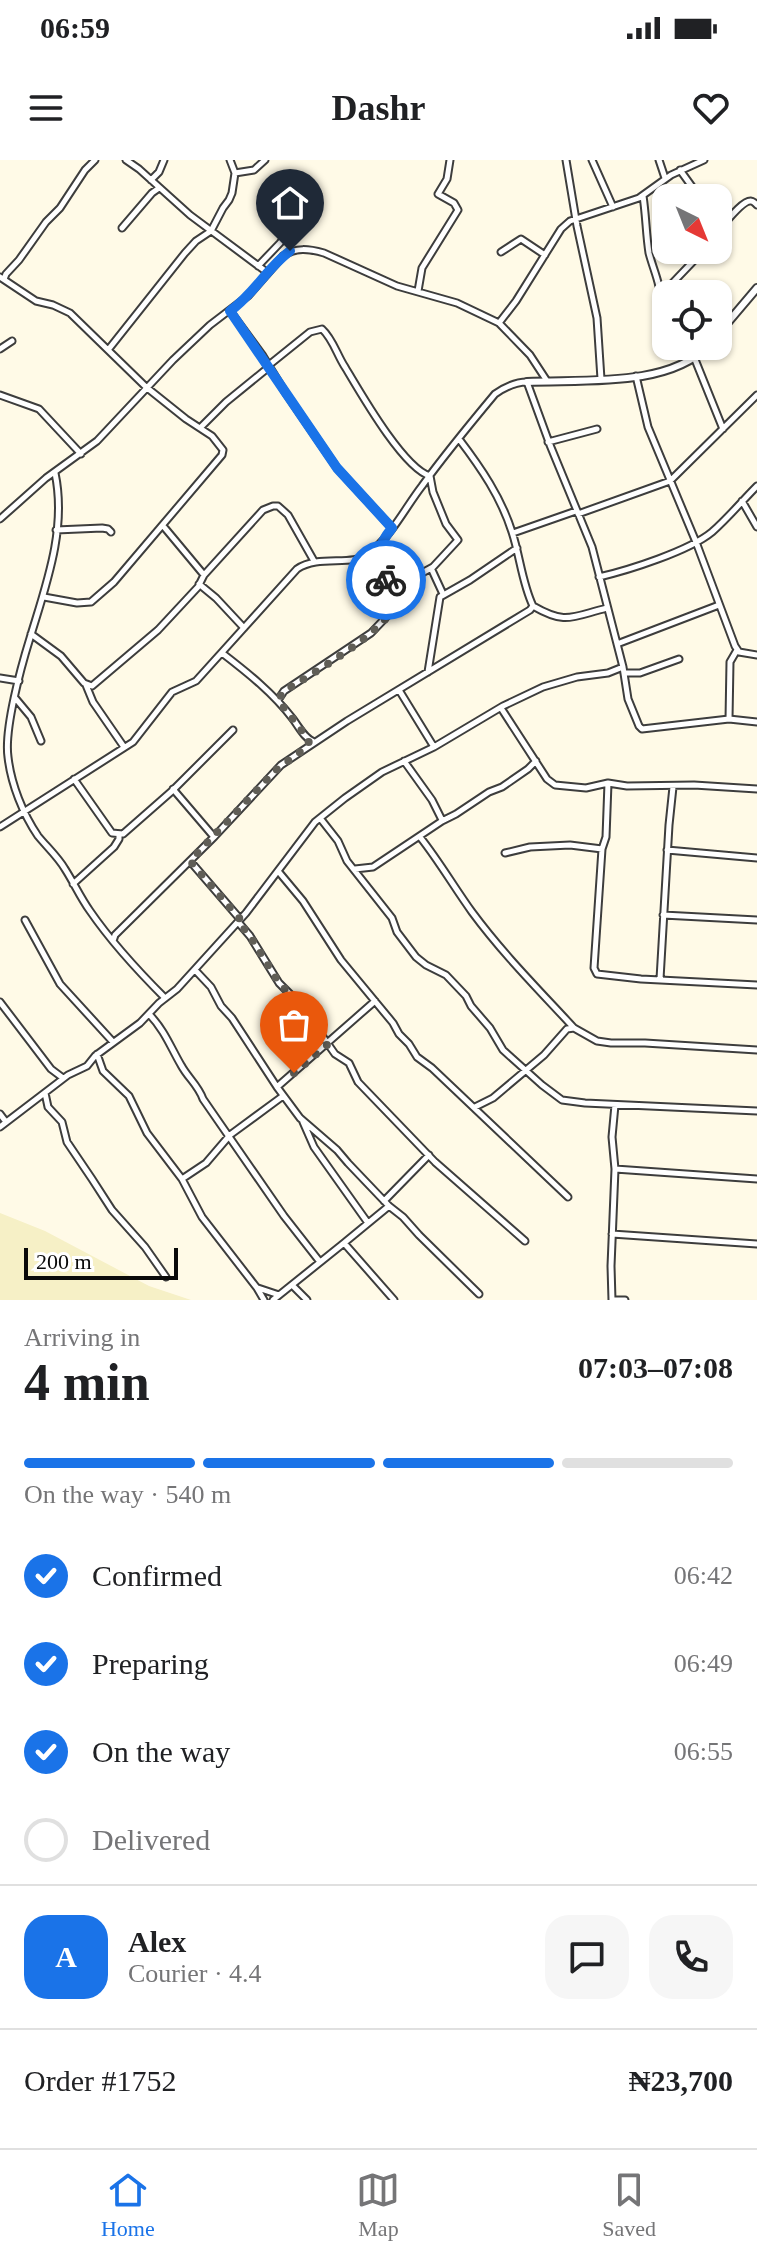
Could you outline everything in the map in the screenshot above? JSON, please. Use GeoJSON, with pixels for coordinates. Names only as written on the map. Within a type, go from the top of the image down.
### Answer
{"type":"FeatureCollection","features":[{"type":"Feature","properties":{"kind":"street"},"geometry":{"type":"LineString","coordinates":[[44,597],[77,603],[91,602],[114,582],[223,453],[219,443],[146,387],[70,313],[36,301],[2,276],[19,260],[95,160]]}},
{"type":"Feature","properties":{"kind":"street"},"geometry":{"type":"LineString","coordinates":[[126,160],[211,231],[268,273]]}},
{"type":"Feature","properties":{"kind":"street"},"geometry":{"type":"LineString","coordinates":[[151,180],[164,160]]}},
{"type":"Feature","properties":{"kind":"street"},"geometry":{"type":"LineString","coordinates":[[108,350],[185,253],[211,231],[232,193],[235,173],[230,160]]}},
{"type":"Feature","properties":{"kind":"street"},"geometry":{"type":"LineString","coordinates":[[235,173],[254,170],[265,160]]}},
{"type":"Feature","properties":{"kind":"street"},"geometry":{"type":"LineString","coordinates":[[566,160],[597,318],[601,379]]}},
{"type":"Feature","properties":{"kind":"street"},"geometry":{"type":"LineString","coordinates":[[592,160],[613,207]]}},
{"type":"Feature","properties":{"kind":"street"},"geometry":{"type":"LineString","coordinates":[[659,160],[665,178]]}},
{"type":"Feature","properties":{"kind":"street"},"geometry":{"type":"LineString","coordinates":[[499,323],[564,226],[576,218],[643,195],[665,178],[704,160]]}},
{"type":"Feature","properties":{"kind":"street"},"geometry":{"type":"LineString","coordinates":[[418,291],[422,268],[458,210],[454,203],[438,194],[447,179],[449,161]]}},
{"type":"Feature","properties":{"kind":"street"},"geometry":{"type":"LineString","coordinates":[[680,170],[690,184]]}},
{"type":"Feature","properties":{"kind":"street"},"geometry":{"type":"LineString","coordinates":[[122,228],[159,188]]}},
{"type":"Feature","properties":{"kind":"street"},"geometry":{"type":"LineString","coordinates":[[258,266],[318,194]]}},
{"type":"Feature","properties":{"kind":"street"},"geometry":{"type":"LineString","coordinates":[[643,195],[649,251],[656,280]]}},
{"type":"Feature","properties":{"kind":"street"},"geometry":{"type":"LineString","coordinates":[[732,216],[749,201],[757,205]]}},
{"type":"Feature","properties":{"kind":"street"},"geometry":{"type":"LineString","coordinates":[[501,252],[521,239],[545,255]]}},
{"type":"Feature","properties":{"kind":"street"},"geometry":{"type":"LineString","coordinates":[[282,240],[288,252]]}},
{"type":"Feature","properties":{"kind":"street"},"geometry":{"type":"LineString","coordinates":[[274,250],[324,253],[397,286],[457,303],[499,323],[530,355],[547,381]]}},
{"type":"Feature","properties":{"kind":"street"},"geometry":{"type":"LineString","coordinates":[[0,519],[97,441],[146,387],[210,325],[248,296],[288,252]]}},
{"type":"Feature","properties":{"kind":"street"},"geometry":{"type":"LineString","coordinates":[[675,280],[691,264]]}},
{"type":"Feature","properties":{"kind":"street"},"geometry":{"type":"LineString","coordinates":[[732,318],[757,289]]}},
{"type":"Feature","properties":{"kind":"street"},"geometry":{"type":"LineString","coordinates":[[230,311],[337,468],[392,528]]}},
{"type":"Feature","properties":{"kind":"street"},"geometry":{"type":"LineString","coordinates":[[200,428],[226,402],[310,332],[322,329],[384,430],[418,470],[430,476]]}},
{"type":"Feature","properties":{"kind":"street"},"geometry":{"type":"LineString","coordinates":[[0,349],[12,341]]}},
{"type":"Feature","properties":{"kind":"street"},"geometry":{"type":"LineString","coordinates":[[0,827],[133,742],[172,692],[196,681],[290,575],[304,564],[364,557],[376,551],[495,394],[512,385],[527,382],[636,376],[690,360]]}},
{"type":"Feature","properties":{"kind":"street"},"geometry":{"type":"LineString","coordinates":[[695,360],[723,429]]}},
{"type":"Feature","properties":{"kind":"street"},"geometry":{"type":"LineString","coordinates":[[636,376],[648,427],[737,650],[745,655],[757,655]]}},
{"type":"Feature","properties":{"kind":"street"},"geometry":{"type":"LineString","coordinates":[[527,382],[548,442],[592,547],[624,670],[628,699],[639,726],[642,729],[729,719],[757,722]]}},
{"type":"Feature","properties":{"kind":"street"},"geometry":{"type":"LineString","coordinates":[[0,395],[39,409],[81,454]]}},
{"type":"Feature","properties":{"kind":"street"},"geometry":{"type":"LineString","coordinates":[[513,533],[670,481],[757,395]]}},
{"type":"Feature","properties":{"kind":"street"},"geometry":{"type":"LineString","coordinates":[[548,442],[597,429]]}},
{"type":"Feature","properties":{"kind":"street"},"geometry":{"type":"LineString","coordinates":[[459,439],[497,494],[513,533],[533,606],[563,619],[607,608]]}},
{"type":"Feature","properties":{"kind":"street"},"geometry":{"type":"LineString","coordinates":[[55,472],[59,490],[51,573],[31,634],[4,746],[24,811],[38,836],[60,862],[87,906],[165,998]]}},
{"type":"Feature","properties":{"kind":"street"},"geometry":{"type":"LineString","coordinates":[[389,591],[431,568],[458,538],[446,524],[430,476]]}},
{"type":"Feature","properties":{"kind":"street"},"geometry":{"type":"LineString","coordinates":[[599,577],[696,542],[713,531],[757,486]]}},
{"type":"Feature","properties":{"kind":"street"},"geometry":{"type":"LineString","coordinates":[[742,501],[757,527]]}},
{"type":"Feature","properties":{"kind":"street"},"geometry":{"type":"LineString","coordinates":[[86,684],[94,685],[158,630],[263,510],[278,506],[288,515],[314,562]]}},
{"type":"Feature","properties":{"kind":"street"},"geometry":{"type":"LineString","coordinates":[[163,526],[204,575]]}},
{"type":"Feature","properties":{"kind":"street"},"geometry":{"type":"LineString","coordinates":[[56,530],[102,528],[111,532]]}},
{"type":"Feature","properties":{"kind":"street"},"geometry":{"type":"LineString","coordinates":[[428,673],[438,600],[517,548]]}},
{"type":"Feature","properties":{"kind":"street"},"geometry":{"type":"LineString","coordinates":[[278,700],[284,691],[371,633],[390,614],[393,607],[376,551]]}},
{"type":"Feature","properties":{"kind":"street"},"geometry":{"type":"LineString","coordinates":[[431,568],[443,594]]}},
{"type":"Feature","properties":{"kind":"street"},"geometry":{"type":"LineString","coordinates":[[199,584],[244,628]]}},
{"type":"Feature","properties":{"kind":"street"},"geometry":{"type":"LineString","coordinates":[[617,644],[719,605]]}},
{"type":"Feature","properties":{"kind":"street"},"geometry":{"type":"LineString","coordinates":[[112,937],[214,837],[276,770],[310,743],[533,606]]}},
{"type":"Feature","properties":{"kind":"street"},"geometry":{"type":"LineString","coordinates":[[31,634],[61,656],[86,684],[93,702],[124,747]]}},
{"type":"Feature","properties":{"kind":"street"},"geometry":{"type":"LineString","coordinates":[[729,719],[730,662],[737,650]]}},
{"type":"Feature","properties":{"kind":"street"},"geometry":{"type":"LineString","coordinates":[[222,653],[278,700],[310,743]]}},
{"type":"Feature","properties":{"kind":"street"},"geometry":{"type":"LineString","coordinates":[[0,1127],[63,1078],[87,1066],[97,1054],[140,1023],[195,970],[239,921],[320,818],[382,772],[543,687],[577,677],[624,670],[640,673],[679,659]]}},
{"type":"Feature","properties":{"kind":"street"},"geometry":{"type":"LineString","coordinates":[[0,678],[19,681]]}},
{"type":"Feature","properties":{"kind":"street"},"geometry":{"type":"LineString","coordinates":[[399,690],[434,747]]}},
{"type":"Feature","properties":{"kind":"street"},"geometry":{"type":"LineString","coordinates":[[15,698],[31,717],[41,741]]}},
{"type":"Feature","properties":{"kind":"street"},"geometry":{"type":"LineString","coordinates":[[501,708],[547,779],[555,785],[586,788],[608,783],[757,789]]}},
{"type":"Feature","properties":{"kind":"street"},"geometry":{"type":"LineString","coordinates":[[74,779],[112,833],[119,835],[128,831],[233,730]]}},
{"type":"Feature","properties":{"kind":"street"},"geometry":{"type":"LineString","coordinates":[[404,761],[432,800],[442,821]]}},
{"type":"Feature","properties":{"kind":"street"},"geometry":{"type":"LineString","coordinates":[[354,869],[373,867],[442,821],[502,787],[536,761]]}},
{"type":"Feature","properties":{"kind":"street"},"geometry":{"type":"LineString","coordinates":[[608,783],[595,971],[600,975],[757,985]]}},
{"type":"Feature","properties":{"kind":"street"},"geometry":{"type":"LineString","coordinates":[[660,979],[673,787]]}},
{"type":"Feature","properties":{"kind":"street"},"geometry":{"type":"LineString","coordinates":[[173,789],[214,837]]}},
{"type":"Feature","properties":{"kind":"street"},"geometry":{"type":"LineString","coordinates":[[320,818],[338,841],[347,861],[392,918],[397,932],[416,957],[446,975],[466,996],[503,1050],[562,1100],[757,1111]]}},
{"type":"Feature","properties":{"kind":"street"},"geometry":{"type":"LineString","coordinates":[[73,884],[114,847],[119,835]]}},
{"type":"Feature","properties":{"kind":"street"},"geometry":{"type":"LineString","coordinates":[[420,837],[502,950],[574,1028],[597,1041],[611,1043],[757,1050]]}},
{"type":"Feature","properties":{"kind":"street"},"geometry":{"type":"LineString","coordinates":[[505,853],[530,847],[570,845],[602,849]]}},
{"type":"Feature","properties":{"kind":"street"},"geometry":{"type":"LineString","coordinates":[[667,850],[757,858]]}},
{"type":"Feature","properties":{"kind":"street"},"geometry":{"type":"LineString","coordinates":[[190,861],[250,936],[279,983],[299,1003],[335,1054],[349,1063],[358,1082],[429,1155],[525,1241]]}},
{"type":"Feature","properties":{"kind":"street"},"geometry":{"type":"LineString","coordinates":[[278,871],[303,901],[341,960],[420,1060],[475,1107],[568,1197]]}},
{"type":"Feature","properties":{"kind":"street"},"geometry":{"type":"LineString","coordinates":[[663,915],[757,920]]}},
{"type":"Feature","properties":{"kind":"street"},"geometry":{"type":"LineString","coordinates":[[25,920],[60,984],[113,1042]]}},
{"type":"Feature","properties":{"kind":"street"},"geometry":{"type":"LineString","coordinates":[[195,970],[211,987],[221,1006],[300,1118],[337,1150],[386,1204],[403,1217],[479,1294]]}},
{"type":"Feature","properties":{"kind":"street"},"geometry":{"type":"LineString","coordinates":[[277,1087],[375,1001]]}},
{"type":"Feature","properties":{"kind":"street"},"geometry":{"type":"LineString","coordinates":[[0,1002],[51,1069],[63,1078]]}},
{"type":"Feature","properties":{"kind":"street"},"geometry":{"type":"LineString","coordinates":[[149,1014],[164,1032],[203,1099],[284,1216],[320,1262]]}},
{"type":"Feature","properties":{"kind":"street"},"geometry":{"type":"LineString","coordinates":[[475,1107],[493,1098],[544,1055],[565,1030],[574,1028]]}},
{"type":"Feature","properties":{"kind":"street"},"geometry":{"type":"LineString","coordinates":[[97,1054],[103,1071],[129,1096],[147,1133],[182,1179],[202,1217],[264,1300]]}},
{"type":"Feature","properties":{"kind":"street"},"geometry":{"type":"LineString","coordinates":[[45,1092],[48,1107],[62,1122],[67,1142],[112,1210],[145,1247],[166,1277]]}},
{"type":"Feature","properties":{"kind":"street"},"geometry":{"type":"LineString","coordinates":[[182,1179],[206,1163],[230,1135],[283,1096]]}},
{"type":"Feature","properties":{"kind":"street"},"geometry":{"type":"LineString","coordinates":[[615,1105],[612,1137],[615,1169],[612,1300],[625,1300]]}},
{"type":"Feature","properties":{"kind":"street"},"geometry":{"type":"LineString","coordinates":[[0,1114],[6,1122]]}},
{"type":"Feature","properties":{"kind":"street"},"geometry":{"type":"LineString","coordinates":[[300,1118],[314,1147],[368,1223]]}},
{"type":"Feature","properties":{"kind":"street"},"geometry":{"type":"LineString","coordinates":[[273,1300],[368,1223],[429,1155]]}},
{"type":"Feature","properties":{"kind":"street"},"geometry":{"type":"LineString","coordinates":[[615,1169],[757,1179]]}},
{"type":"Feature","properties":{"kind":"street"},"geometry":{"type":"LineString","coordinates":[[612,1234],[757,1244]]}},
{"type":"Feature","properties":{"kind":"street"},"geometry":{"type":"LineString","coordinates":[[344,1243],[394,1300]]}},
{"type":"Feature","properties":{"kind":"street"},"geometry":{"type":"LineString","coordinates":[[293,1286],[307,1300]]}},
{"type":"Feature","properties":{"kind":"street"},"geometry":{"type":"LineString","coordinates":[[257,1288],[280,1295]]}},
{"type":"Feature","properties":{"kind":"shaded area"},"geometry":{"type":"Polygon","coordinates":[[[0,1213],[45,1231],[149,1286],[191,1300],[0,1300],[0,1213]]]}},
{"type":"Feature","properties":{"kind":"way so far"},"geometry":{"type":"LineString","coordinates":[[294,1073],[328,1044],[299,1003],[279,983],[238,922],[240,919],[190,861],[281,765],[308,746],[309,740],[278,700],[279,696],[371,633],[390,614],[393,607],[386,580]]}},
{"type":"Feature","properties":{"kind":"route"},"geometry":{"type":"LineString","coordinates":[[290,251],[230,311],[337,468],[392,528],[380,542],[378,553],[386,580]]}}]}
